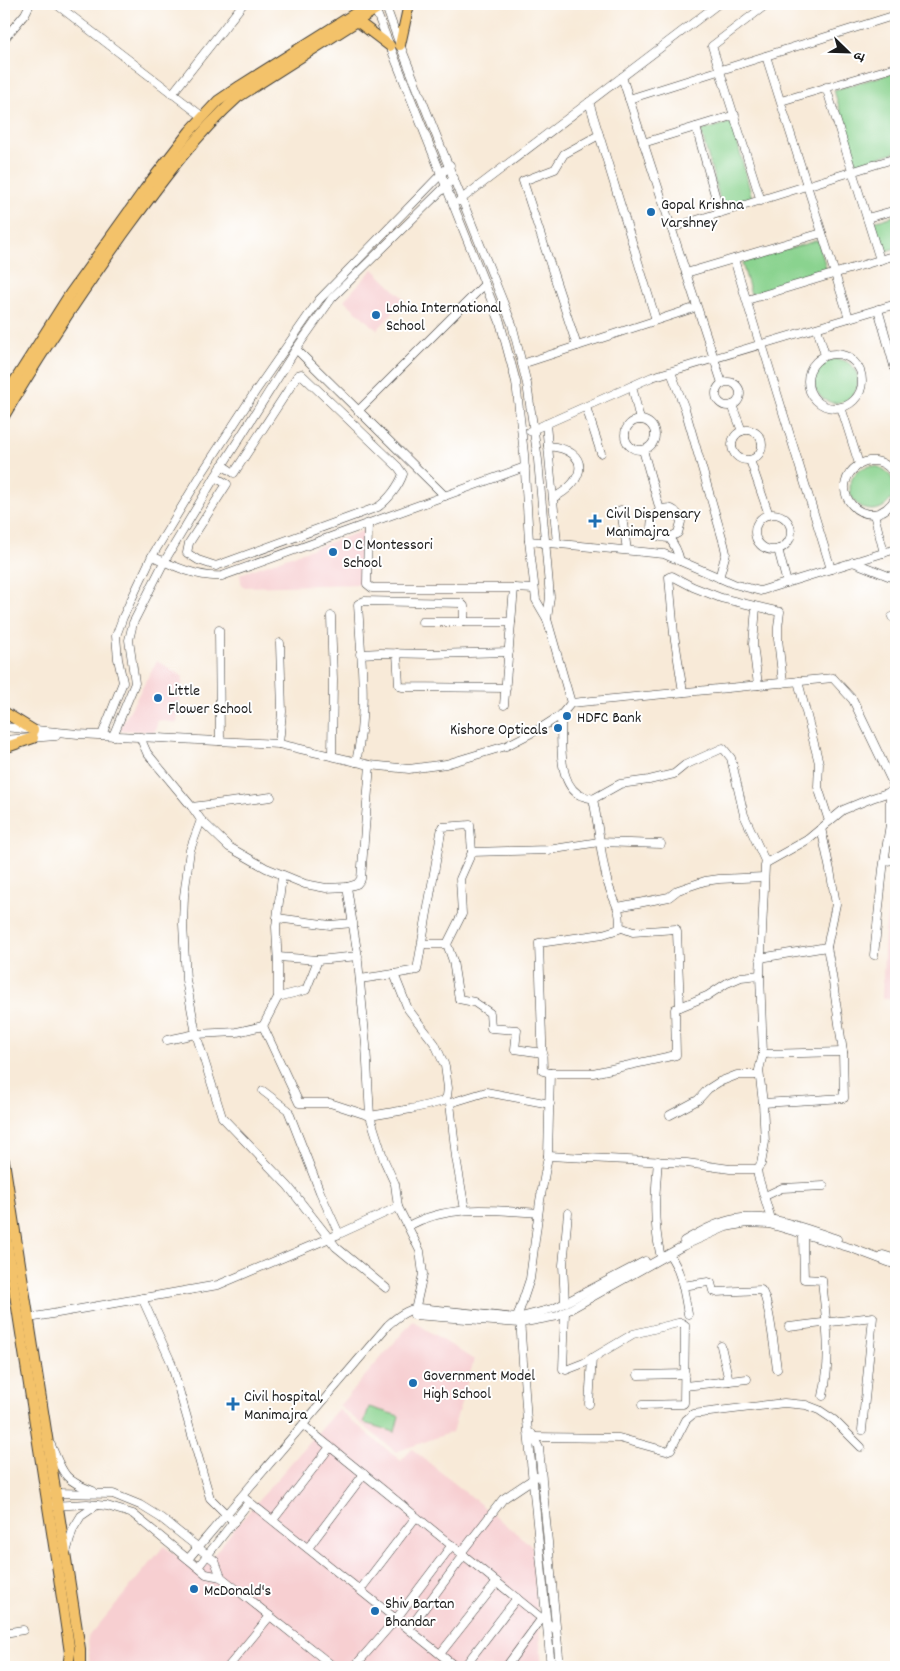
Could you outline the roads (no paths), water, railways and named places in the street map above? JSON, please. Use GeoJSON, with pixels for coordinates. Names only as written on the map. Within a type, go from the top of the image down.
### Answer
{"type":"FeatureCollection","features":[{"type":"Feature","properties":{"kind":"main road"},"geometry":{"type":"LineString","coordinates":[[4,398],[70,294],[145,189],[202,117],[218,101],[240,86],[373,6],[385,4]]}},
{"type":"Feature","properties":{"kind":"main road"},"geometry":{"type":"LineString","coordinates":[[357,21],[395,45],[409,4]]}},
{"type":"Feature","properties":{"kind":"main road"},"geometry":{"type":"LineString","coordinates":[[4,416],[79,296],[150,197],[192,143],[220,113],[238,98],[357,21],[373,6]]}},
{"type":"Feature","properties":{"kind":"main road"},"geometry":{"type":"LineString","coordinates":[[4,712],[33,734],[4,748]]}},
{"type":"Feature","properties":{"kind":"main road"},"geometry":{"type":"LineString","coordinates":[[4,1161],[47,1437],[70,1654],[68,1667]]}},
{"type":"Feature","properties":{"kind":"main road"},"geometry":{"type":"LineString","coordinates":[[4,1224],[52,1493]]}},
{"type":"Feature","properties":{"kind":"main road"},"geometry":{"type":"LineString","coordinates":[[53,1506],[66,1553],[80,1649],[80,1667]]}},
{"type":"Feature","properties":{"kind":"street"},"geometry":{"type":"LineString","coordinates":[[4,39],[25,14],[30,4]]}},
{"type":"Feature","properties":{"kind":"street"},"geometry":{"type":"LineString","coordinates":[[56,4],[202,117]]}},
{"type":"Feature","properties":{"kind":"street"},"geometry":{"type":"LineString","coordinates":[[172,94],[243,4]]}},
{"type":"Feature","properties":{"kind":"street"},"geometry":{"type":"LineString","coordinates":[[385,4],[398,66],[500,322],[516,382],[525,468],[534,589],[536,600],[548,618],[571,703]]}},
{"type":"Feature","properties":{"kind":"street"},"geometry":{"type":"LineString","coordinates":[[453,205],[718,4]]}},
{"type":"Feature","properties":{"kind":"street"},"geometry":{"type":"LineString","coordinates":[[761,201],[712,46],[768,4]]}},
{"type":"Feature","properties":{"kind":"street"},"geometry":{"type":"LineString","coordinates":[[373,6],[395,45],[407,61],[512,324],[527,384],[533,430],[550,597],[548,618]]}},
{"type":"Feature","properties":{"kind":"street"},"geometry":{"type":"LineString","coordinates":[[629,100],[896,15]]}},
{"type":"Feature","properties":{"kind":"street"},"geometry":{"type":"LineString","coordinates":[[766,56],[849,318]]}},
{"type":"Feature","properties":{"kind":"street"},"geometry":{"type":"LineString","coordinates":[[398,66],[407,61]]}},
{"type":"Feature","properties":{"kind":"street"},"geometry":{"type":"LineString","coordinates":[[780,101],[896,67]]}},
{"type":"Feature","properties":{"kind":"street"},"geometry":{"type":"LineString","coordinates":[[622,77],[722,383]]}},
{"type":"Feature","properties":{"kind":"street"},"geometry":{"type":"LineString","coordinates":[[826,87],[880,260]]}},
{"type":"Feature","properties":{"kind":"street"},"geometry":{"type":"LineString","coordinates":[[588,102],[656,320]]}},
{"type":"Feature","properties":{"kind":"street"},"geometry":{"type":"LineString","coordinates":[[643,143],[735,115]]}},
{"type":"Feature","properties":{"kind":"street"},"geometry":{"type":"LineString","coordinates":[[696,127],[720,214]]}},
{"type":"Feature","properties":{"kind":"street"},"geometry":{"type":"LineString","coordinates":[[577,346],[522,181],[555,169],[564,154],[599,136]]}},
{"type":"Feature","properties":{"kind":"street"},"geometry":{"type":"LineString","coordinates":[[671,228],[896,158]]}},
{"type":"Feature","properties":{"kind":"street"},"geometry":{"type":"LineString","coordinates":[[102,735],[123,682],[118,660],[116,636],[123,617],[152,556],[204,470],[255,392],[329,295],[450,166]]}},
{"type":"Feature","properties":{"kind":"street"},"geometry":{"type":"LineString","coordinates":[[112,736],[136,683],[129,640],[133,623],[164,562],[222,465],[329,295],[454,178]]}},
{"type":"Feature","properties":{"kind":"street"},"geometry":{"type":"LineString","coordinates":[[867,218],[896,210]]}},
{"type":"Feature","properties":{"kind":"street"},"geometry":{"type":"LineString","coordinates":[[686,273],[822,233]]}},
{"type":"Feature","properties":{"kind":"street"},"geometry":{"type":"LineString","coordinates":[[747,300],[896,255]]}},
{"type":"Feature","properties":{"kind":"street"},"geometry":{"type":"LineString","coordinates":[[734,259],[831,569]]}},
{"type":"Feature","properties":{"kind":"street"},"geometry":{"type":"LineString","coordinates":[[358,411],[485,284]]}},
{"type":"Feature","properties":{"kind":"street"},"geometry":{"type":"LineString","coordinates":[[522,435],[652,377],[895,304],[896,314]]}},
{"type":"Feature","properties":{"kind":"street"},"geometry":{"type":"LineString","coordinates":[[522,364],[692,309]]}},
{"type":"Feature","properties":{"kind":"street"},"geometry":{"type":"LineString","coordinates":[[878,309],[896,373]]}},
{"type":"Feature","properties":{"kind":"street"},"geometry":{"type":"LineString","coordinates":[[817,328],[825,354]]}},
{"type":"Feature","properties":{"kind":"street"},"geometry":{"type":"LineString","coordinates":[[296,349],[445,496]]}},
{"type":"Feature","properties":{"kind":"street"},"geometry":{"type":"LineString","coordinates":[[834,353],[849,357],[860,369],[862,385],[859,393],[855,399],[841,408],[826,407],[814,398],[810,392],[807,377],[809,370],[813,363],[825,354],[834,353]]}},
{"type":"Feature","properties":{"kind":"street"},"geometry":{"type":"LineString","coordinates":[[671,372],[685,409],[724,544],[726,553],[719,578]]}},
{"type":"Feature","properties":{"kind":"street"},"geometry":{"type":"LineString","coordinates":[[302,374],[398,467],[402,474],[401,479],[378,507],[214,566],[188,555],[187,548],[234,473],[298,375],[302,374]]}},
{"type":"Feature","properties":{"kind":"street"},"geometry":{"type":"LineString","coordinates":[[732,382],[739,388],[739,398],[732,405],[723,405],[717,399],[716,390],[722,383],[732,382]]}},
{"type":"Feature","properties":{"kind":"street"},"geometry":{"type":"LineString","coordinates":[[632,386],[640,420]]}},
{"type":"Feature","properties":{"kind":"street"},"geometry":{"type":"LineString","coordinates":[[732,405],[742,431]]}},
{"type":"Feature","properties":{"kind":"street"},"geometry":{"type":"LineString","coordinates":[[586,406],[601,453]]}},
{"type":"Feature","properties":{"kind":"street"},"geometry":{"type":"LineString","coordinates":[[841,408],[859,464]]}},
{"type":"Feature","properties":{"kind":"street"},"geometry":{"type":"LineString","coordinates":[[640,420],[649,423],[655,431],[654,441],[648,448],[643,450],[630,446],[625,437],[631,423],[640,420]]}},
{"type":"Feature","properties":{"kind":"street"},"geometry":{"type":"LineString","coordinates":[[546,424],[557,543]]}},
{"type":"Feature","properties":{"kind":"street"},"geometry":{"type":"LineString","coordinates":[[742,431],[752,431],[760,438],[762,449],[755,458],[750,460],[738,457],[732,446],[736,435],[742,431]]}},
{"type":"Feature","properties":{"kind":"street"},"geometry":{"type":"LineString","coordinates":[[548,446],[564,449],[572,453],[580,465],[575,482],[553,498]]}},
{"type":"Feature","properties":{"kind":"street"},"geometry":{"type":"LineString","coordinates":[[643,450],[660,510]]}},
{"type":"Feature","properties":{"kind":"street"},"geometry":{"type":"LineString","coordinates":[[750,460],[769,515]]}},
{"type":"Feature","properties":{"kind":"street"},"geometry":{"type":"LineString","coordinates":[[896,478],[892,470],[880,462],[873,461],[859,464],[847,479],[846,492],[847,498],[855,508],[868,514],[874,514],[887,509],[896,496]]}},
{"type":"Feature","properties":{"kind":"street"},"geometry":{"type":"LineString","coordinates":[[222,465],[234,473]]}},
{"type":"Feature","properties":{"kind":"street"},"geometry":{"type":"LineString","coordinates":[[152,556],[202,575],[222,576],[525,468]]}},
{"type":"Feature","properties":{"kind":"street"},"geometry":{"type":"LineString","coordinates":[[215,477],[227,484]]}},
{"type":"Feature","properties":{"kind":"street"},"geometry":{"type":"LineString","coordinates":[[621,510],[627,550]]}},
{"type":"Feature","properties":{"kind":"street"},"geometry":{"type":"LineString","coordinates":[[660,510],[671,510],[679,517],[681,522],[678,532],[669,538],[657,536],[652,531],[652,518],[660,510]]}},
{"type":"Feature","properties":{"kind":"street"},"geometry":{"type":"LineString","coordinates":[[874,514],[884,553]]}},
{"type":"Feature","properties":{"kind":"street"},"geometry":{"type":"LineString","coordinates":[[769,515],[782,517],[790,528],[788,541],[778,549],[767,549],[755,537],[756,525],[769,515]]}},
{"type":"Feature","properties":{"kind":"street"},"geometry":{"type":"LineString","coordinates":[[368,524],[367,584],[372,588],[534,589]]}},
{"type":"Feature","properties":{"kind":"street"},"geometry":{"type":"LineString","coordinates":[[669,538],[677,551],[680,561]]}},
{"type":"Feature","properties":{"kind":"street"},"geometry":{"type":"LineString","coordinates":[[529,541],[664,554],[734,584],[760,591],[896,549]]}},
{"type":"Feature","properties":{"kind":"street"},"geometry":{"type":"LineString","coordinates":[[778,549],[787,583]]}},
{"type":"Feature","properties":{"kind":"street"},"geometry":{"type":"LineString","coordinates":[[853,562],[896,579]]}},
{"type":"Feature","properties":{"kind":"street"},"geometry":{"type":"LineString","coordinates":[[683,692],[668,577],[672,576],[721,598],[778,611],[781,614],[778,639],[783,683]]}},
{"type":"Feature","properties":{"kind":"street"},"geometry":{"type":"LineString","coordinates":[[504,705],[514,588]]}},
{"type":"Feature","properties":{"kind":"street"},"geometry":{"type":"LineString","coordinates":[[356,762],[362,738],[363,710],[358,604],[360,602],[461,603],[464,606],[464,622]]}},
{"type":"Feature","properties":{"kind":"street"},"geometry":{"type":"LineString","coordinates":[[756,606],[753,644],[758,685]]}},
{"type":"Feature","properties":{"kind":"street"},"geometry":{"type":"LineString","coordinates":[[331,616],[333,680],[332,756]]}},
{"type":"Feature","properties":{"kind":"street"},"geometry":{"type":"LineString","coordinates":[[422,622],[511,622]]}},
{"type":"Feature","properties":{"kind":"street"},"geometry":{"type":"LineString","coordinates":[[219,630],[220,741]]}},
{"type":"Feature","properties":{"kind":"street"},"geometry":{"type":"LineString","coordinates":[[278,744],[282,712],[280,642]]}},
{"type":"Feature","properties":{"kind":"street"},"geometry":{"type":"LineString","coordinates":[[360,654],[509,652]]}},
{"type":"Feature","properties":{"kind":"street"},"geometry":{"type":"LineString","coordinates":[[397,653],[399,685],[402,686],[506,688]]}},
{"type":"Feature","properties":{"kind":"street"},"geometry":{"type":"LineString","coordinates":[[4,740],[33,734],[78,734],[278,744],[370,765],[409,769],[446,764],[506,746],[561,715],[571,703],[834,678],[853,700],[876,744],[894,791],[874,955]]}},
{"type":"Feature","properties":{"kind":"street"},"geometry":{"type":"LineString","coordinates":[[798,681],[819,763],[818,787],[829,822]]}},
{"type":"Feature","properties":{"kind":"street"},"geometry":{"type":"LineString","coordinates":[[561,715],[562,765],[570,786],[579,795],[593,799],[620,784],[674,774],[685,765],[723,748],[731,758],[744,816],[766,863],[760,958],[763,1054],[758,1070],[763,1103],[765,1142],[761,1164],[757,1169],[771,1219]]}},
{"type":"Feature","properties":{"kind":"street"},"geometry":{"type":"LineString","coordinates":[[4,727],[33,734]]}},
{"type":"Feature","properties":{"kind":"street"},"geometry":{"type":"LineString","coordinates":[[140,737],[147,753],[192,807],[200,820],[229,847],[282,876],[305,884],[326,888],[347,888],[357,884],[361,879],[370,765]]}},
{"type":"Feature","properties":{"kind":"street"},"geometry":{"type":"LineString","coordinates":[[766,863],[807,840],[843,810],[894,791]]}},
{"type":"Feature","properties":{"kind":"street"},"geometry":{"type":"LineString","coordinates":[[192,807],[271,798]]}},
{"type":"Feature","properties":{"kind":"street"},"geometry":{"type":"LineString","coordinates":[[593,799],[598,819],[599,842],[607,882],[618,907],[621,920],[620,929],[603,934],[538,943],[543,1071],[550,1073],[593,1073],[676,1055],[675,1009],[708,996],[727,983],[741,977],[760,975]]}},
{"type":"Feature","properties":{"kind":"street"},"geometry":{"type":"LineString","coordinates":[[200,820],[190,850],[184,896],[183,924],[186,980],[196,1034],[222,1117],[288,1186],[336,1247],[386,1288]]}},
{"type":"Feature","properties":{"kind":"street"},"geometry":{"type":"LineString","coordinates":[[360,979],[417,970],[442,827],[470,825],[472,852],[460,879],[462,914],[447,944],[459,999],[474,1002],[490,1013],[491,1028],[517,1030],[515,1049],[543,1053]]}},
{"type":"Feature","properties":{"kind":"street"},"geometry":{"type":"LineString","coordinates":[[763,1103],[844,1098],[843,1052],[827,947],[836,904],[821,828]]}},
{"type":"Feature","properties":{"kind":"street"},"geometry":{"type":"LineString","coordinates":[[472,852],[548,850],[599,842],[661,844]]}},
{"type":"Feature","properties":{"kind":"street"},"geometry":{"type":"LineString","coordinates":[[884,861],[896,860]]}},
{"type":"Feature","properties":{"kind":"street"},"geometry":{"type":"LineString","coordinates":[[168,1040],[196,1034],[237,1032],[263,1026],[278,997],[277,918],[282,876]]}},
{"type":"Feature","properties":{"kind":"street"},"geometry":{"type":"LineString","coordinates":[[618,907],[669,897],[678,890],[705,881],[764,877]]}},
{"type":"Feature","properties":{"kind":"street"},"geometry":{"type":"LineString","coordinates":[[347,888],[358,956],[370,1116],[384,1160],[395,1184],[398,1207],[420,1251],[423,1274],[414,1312]]}},
{"type":"Feature","properties":{"kind":"street"},"geometry":{"type":"LineString","coordinates":[[277,918],[330,925],[353,923]]}},
{"type":"Feature","properties":{"kind":"street"},"geometry":{"type":"LineString","coordinates":[[620,927],[633,932],[676,929],[678,932],[680,1007]]}},
{"type":"Feature","properties":{"kind":"street"},"geometry":{"type":"LineString","coordinates":[[422,944],[447,944]]}},
{"type":"Feature","properties":{"kind":"street"},"geometry":{"type":"LineString","coordinates":[[760,958],[827,947]]}},
{"type":"Feature","properties":{"kind":"street"},"geometry":{"type":"LineString","coordinates":[[278,957],[318,960],[358,956]]}},
{"type":"Feature","properties":{"kind":"street"},"geometry":{"type":"LineString","coordinates":[[278,997],[306,990],[318,960]]}},
{"type":"Feature","properties":{"kind":"street"},"geometry":{"type":"LineString","coordinates":[[263,1026],[299,1103],[330,1103],[370,1116],[444,1101],[448,1088],[445,1066],[435,1044],[408,1009],[394,974]]}},
{"type":"Feature","properties":{"kind":"street"},"geometry":{"type":"LineString","coordinates":[[763,1054],[843,1052]]}},
{"type":"Feature","properties":{"kind":"street"},"geometry":{"type":"LineString","coordinates":[[550,1073],[548,1156],[530,1279],[519,1319],[544,1620],[551,1667]]}},
{"type":"Feature","properties":{"kind":"street"},"geometry":{"type":"LineString","coordinates":[[670,1115],[698,1100],[708,1089],[720,1082],[737,1075],[759,1075]]}},
{"type":"Feature","properties":{"kind":"street"},"geometry":{"type":"LineString","coordinates":[[263,1091],[288,1110],[320,1192],[339,1234]]}},
{"type":"Feature","properties":{"kind":"street"},"geometry":{"type":"LineString","coordinates":[[466,1210],[456,1157],[450,1103],[486,1092],[550,1104]]}},
{"type":"Feature","properties":{"kind":"street"},"geometry":{"type":"LineString","coordinates":[[548,1156],[658,1161],[730,1169],[757,1169]]}},
{"type":"Feature","properties":{"kind":"street"},"geometry":{"type":"LineString","coordinates":[[658,1161],[655,1192],[655,1231],[660,1254]]}},
{"type":"Feature","properties":{"kind":"street"},"geometry":{"type":"LineString","coordinates":[[765,1196],[782,1188],[824,1186]]}},
{"type":"Feature","properties":{"kind":"street"},"geometry":{"type":"LineString","coordinates":[[28,1318],[218,1285],[398,1207]]}},
{"type":"Feature","properties":{"kind":"street"},"geometry":{"type":"LineString","coordinates":[[408,1226],[420,1219],[440,1213],[466,1210],[499,1210],[538,1214]]}},
{"type":"Feature","properties":{"kind":"street"},"geometry":{"type":"LineString","coordinates":[[564,1303],[563,1265],[568,1213]]}},
{"type":"Feature","properties":{"kind":"street"},"geometry":{"type":"LineString","coordinates":[[519,1319],[555,1308],[701,1231],[723,1222],[745,1217],[771,1219],[896,1265]]}},
{"type":"Feature","properties":{"kind":"street"},"geometry":{"type":"LineString","coordinates":[[188,1559],[388,1325],[400,1315],[414,1312],[519,1319],[558,1316],[683,1246],[726,1227],[746,1223],[769,1224],[805,1231],[896,1259]]}},
{"type":"Feature","properties":{"kind":"street"},"geometry":{"type":"LineString","coordinates":[[805,1231],[804,1278],[822,1280],[828,1332],[827,1376],[823,1396]]}},
{"type":"Feature","properties":{"kind":"street"},"geometry":{"type":"LineString","coordinates":[[669,1254],[678,1268],[688,1314]]}},
{"type":"Feature","properties":{"kind":"street"},"geometry":{"type":"LineString","coordinates":[[683,1286],[708,1282],[711,1283],[716,1292],[761,1290],[764,1292],[777,1369]]}},
{"type":"Feature","properties":{"kind":"street"},"geometry":{"type":"LineString","coordinates":[[142,1298],[171,1362],[210,1498],[234,1522]]}},
{"type":"Feature","properties":{"kind":"street"},"geometry":{"type":"LineString","coordinates":[[565,1312],[563,1369],[566,1370],[592,1358],[633,1334],[682,1323],[685,1325],[685,1401],[683,1404],[642,1405]]}},
{"type":"Feature","properties":{"kind":"street"},"geometry":{"type":"LineString","coordinates":[[789,1327],[871,1316],[874,1318],[862,1430]]}},
{"type":"Feature","properties":{"kind":"street"},"geometry":{"type":"LineString","coordinates":[[721,1346],[729,1381]]}},
{"type":"Feature","properties":{"kind":"street"},"geometry":{"type":"LineString","coordinates":[[589,1404],[592,1358]]}},
{"type":"Feature","properties":{"kind":"street"},"geometry":{"type":"LineString","coordinates":[[638,1375],[685,1374]]}},
{"type":"Feature","properties":{"kind":"street"},"geometry":{"type":"LineString","coordinates":[[685,1386],[747,1379]]}},
{"type":"Feature","properties":{"kind":"street"},"geometry":{"type":"LineString","coordinates":[[534,1437],[619,1438],[666,1451],[671,1449],[686,1420],[693,1414],[784,1403],[806,1405],[819,1410],[834,1420],[861,1448]]}},
{"type":"Feature","properties":{"kind":"street"},"geometry":{"type":"LineString","coordinates":[[527,1421],[539,1448],[560,1667]]}},
{"type":"Feature","properties":{"kind":"street"},"geometry":{"type":"LineString","coordinates":[[303,1425],[556,1630]]}},
{"type":"Feature","properties":{"kind":"street"},"geometry":{"type":"LineString","coordinates":[[47,1437],[63,1473],[76,1485],[99,1494]]}},
{"type":"Feature","properties":{"kind":"street"},"geometry":{"type":"LineString","coordinates":[[273,1520],[330,1447]]}},
{"type":"Feature","properties":{"kind":"street"},"geometry":{"type":"LineString","coordinates":[[308,1548],[364,1474]]}},
{"type":"Feature","properties":{"kind":"street"},"geometry":{"type":"LineString","coordinates":[[409,1629],[503,1499],[541,1474]]}},
{"type":"Feature","properties":{"kind":"street"},"geometry":{"type":"LineString","coordinates":[[52,1493],[113,1494],[140,1505],[161,1518],[215,1561],[221,1577]]}},
{"type":"Feature","properties":{"kind":"street"},"geometry":{"type":"LineString","coordinates":[[242,1496],[456,1667]]}},
{"type":"Feature","properties":{"kind":"street"},"geometry":{"type":"LineString","coordinates":[[198,1567],[249,1502]]}},
{"type":"Feature","properties":{"kind":"street"},"geometry":{"type":"LineString","coordinates":[[66,1553],[73,1530],[80,1516],[98,1505]]}},
{"type":"Feature","properties":{"kind":"street"},"geometry":{"type":"LineString","coordinates":[[53,1506],[98,1505],[132,1514],[206,1574],[221,1577],[334,1667]]}},
{"type":"Feature","properties":{"kind":"street"},"geometry":{"type":"LineString","coordinates":[[360,1590],[416,1517]]}},
{"type":"Feature","properties":{"kind":"street"},"geometry":{"type":"LineString","coordinates":[[354,1667],[396,1619],[452,1545]]}},
{"type":"Feature","properties":{"kind":"street"},"geometry":{"type":"LineString","coordinates":[[440,1654],[497,1582]]}},
{"type":"Feature","properties":{"kind":"street"},"geometry":{"type":"LineString","coordinates":[[464,1667],[517,1598]]}},
{"type":"Feature","properties":{"kind":"street"},"geometry":{"type":"LineString","coordinates":[[228,1667],[270,1616]]}},
{"type":"Feature","properties":{"kind":"street"},"geometry":{"type":"LineString","coordinates":[[506,1667],[544,1620]]}},
{"type":"Feature","properties":{"kind":"street"},"geometry":{"type":"LineString","coordinates":[[4,1633],[23,1630]]}},
{"type":"Feature","properties":{"kind":"place","name":"Gopal Krishna Varshney"},"geometry":{"type":"Point","coordinates":[651,212]}},
{"type":"Feature","properties":{"kind":"place","name":"Lohia International School"},"geometry":{"type":"Point","coordinates":[376,315]}},
{"type":"Feature","properties":{"kind":"place","name":"Civil Dispensary Manimajra"},"geometry":{"type":"Point","coordinates":[595,521]}},
{"type":"Feature","properties":{"kind":"place","name":"D C Montessori School"},"geometry":{"type":"Point","coordinates":[333,552]}},
{"type":"Feature","properties":{"kind":"place","name":"Little Flower School"},"geometry":{"type":"Point","coordinates":[158,698]}},
{"type":"Feature","properties":{"kind":"place","name":"HDFC Bank"},"geometry":{"type":"Point","coordinates":[567,716]}},
{"type":"Feature","properties":{"kind":"place","name":"Kishore Opticals"},"geometry":{"type":"Point","coordinates":[558,728]}},
{"type":"Feature","properties":{"kind":"place","name":"Government Model High School"},"geometry":{"type":"Point","coordinates":[413,1383]}},
{"type":"Feature","properties":{"kind":"place","name":"Civil hospital, Manimajra"},"geometry":{"type":"Point","coordinates":[233,1404]}},
{"type":"Feature","properties":{"kind":"place","name":"McDonald's"},"geometry":{"type":"Point","coordinates":[194,1589]}},
{"type":"Feature","properties":{"kind":"place","name":"Shiv Bartan Bhandar"},"geometry":{"type":"Point","coordinates":[375,1611]}}]}
